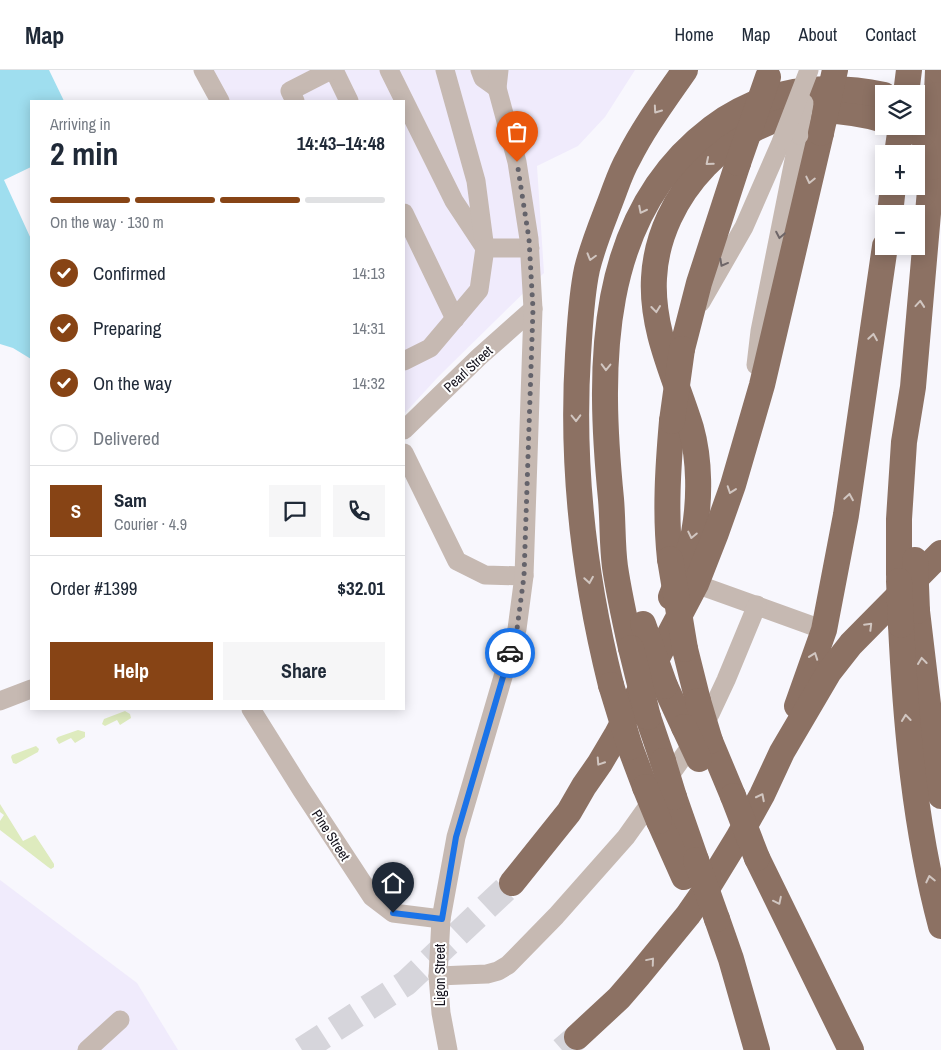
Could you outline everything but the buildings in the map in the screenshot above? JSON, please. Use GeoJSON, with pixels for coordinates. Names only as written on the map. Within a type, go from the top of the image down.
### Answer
{"type":"FeatureCollection","features":[{"type":"Feature","properties":{"kind":"highway"},"geometry":{"type":"LineString","coordinates":[[686,70],[644,130],[627,160],[596,237],[581,307],[575,396],[577,463],[586,564],[598,633],[611,685],[630,747],[645,787],[659,821],[690,868]]}},
{"type":"Feature","properties":{"kind":"highway"},"geometry":{"type":"LineString","coordinates":[[512,883],[569,812],[616,736],[638,716],[696,584],[716,533],[743,452],[775,332],[801,136],[835,70]]}},
{"type":"Feature","properties":{"kind":"highway"},"geometry":{"type":"LineString","coordinates":[[769,74],[738,163],[700,283],[682,349],[672,421],[667,485],[668,542],[684,649],[698,701],[705,750],[728,804],[757,858],[851,1050]]}},
{"type":"Feature","properties":{"kind":"highway"},"geometry":{"type":"LineString","coordinates":[[755,1045],[690,868],[674,797],[663,761],[638,716],[631,648],[615,566],[607,448],[606,352],[612,298],[628,239],[657,184],[688,148],[721,121],[744,108],[768,98],[792,92],[820,88],[875,94]]}},
{"type":"Feature","properties":{"kind":"highway"},"geometry":{"type":"LineString","coordinates":[[933,98],[937,158],[913,387],[918,442],[914,526],[907,568],[909,618],[905,704],[910,759],[926,861],[941,926]]}},
{"type":"Feature","properties":{"kind":"highway"},"geometry":{"type":"LineString","coordinates":[[638,716],[688,553],[693,534],[698,490],[696,457],[691,429],[661,340],[655,296],[656,260],[663,233],[686,187],[704,167],[730,145],[756,128],[782,118],[817,111],[875,118]]}},
{"type":"Feature","properties":{"kind":"highway"},"geometry":{"type":"LineString","coordinates":[[900,138],[915,131],[937,158]]}},
{"type":"Feature","properties":{"kind":"highway"},"geometry":{"type":"LineString","coordinates":[[782,752],[802,689],[824,630],[846,515],[884,255]]}},
{"type":"Feature","properties":{"kind":"highway"},"geometry":{"type":"LineString","coordinates":[[611,503],[643,624],[666,686],[684,727],[705,750]]}},
{"type":"Feature","properties":{"kind":"highway"},"geometry":{"type":"LineString","coordinates":[[577,1037],[619,998],[688,915],[711,882],[751,816],[782,752],[839,658],[941,554]]}},
{"type":"Feature","properties":{"kind":"highway"},"geometry":{"type":"LineString","coordinates":[[909,618],[941,796]]}},
{"type":"Feature","properties":{"kind":"street"},"geometry":{"type":"LineString","coordinates":[[202,70],[219,100]]}},
{"type":"Feature","properties":{"kind":"street"},"geometry":{"type":"LineString","coordinates":[[294,100],[290,91],[332,70],[348,100]]}},
{"type":"Feature","properties":{"kind":"street"},"geometry":{"type":"LineString","coordinates":[[389,70],[404,100]]}},
{"type":"Feature","properties":{"kind":"street"},"geometry":{"type":"LineString","coordinates":[[405,360],[430,348],[479,290],[484,248],[476,182],[445,70]]}},
{"type":"Feature","properties":{"kind":"street"},"geometry":{"type":"LineString","coordinates":[[480,70],[483,78],[498,79]]}},
{"type":"Feature","properties":{"kind":"street"},"geometry":{"type":"LineString","coordinates":[[689,324],[744,227],[801,136],[809,70]]}},
{"type":"Feature","properties":{"kind":"street","name":"Ligon Street"},"geometry":{"type":"LineString","coordinates":[[448,1050],[440,1013],[438,976],[442,919],[456,837],[517,629],[524,576],[533,309],[530,248],[517,162],[498,79]]}},
{"type":"Feature","properties":{"kind":"street"},"geometry":{"type":"LineString","coordinates":[[405,102],[454,202],[484,248]]}},
{"type":"Feature","properties":{"kind":"street"},"geometry":{"type":"LineString","coordinates":[[405,214],[455,318]]}},
{"type":"Feature","properties":{"kind":"street"},"geometry":{"type":"LineString","coordinates":[[484,248],[530,248]]}},
{"type":"Feature","properties":{"kind":"street","name":"Pearl Street"},"geometry":{"type":"LineString","coordinates":[[405,429],[479,357],[533,309]]}},
{"type":"Feature","properties":{"kind":"street"},"geometry":{"type":"LineString","coordinates":[[405,454],[457,561],[485,575],[524,576]]}},
{"type":"Feature","properties":{"kind":"street"},"geometry":{"type":"LineString","coordinates":[[696,584],[824,630]]}},
{"type":"Feature","properties":{"kind":"street"},"geometry":{"type":"LineString","coordinates":[[438,976],[487,974],[498,971],[508,965],[556,916],[626,837],[704,726],[726,680],[757,605]]}},
{"type":"Feature","properties":{"kind":"street"},"geometry":{"type":"LineString","coordinates":[[0,701],[30,689]]}},
{"type":"Feature","properties":{"kind":"street","name":"Pine Street"},"geometry":{"type":"LineString","coordinates":[[252,710],[372,896],[393,913],[442,919]]}},
{"type":"Feature","properties":{"kind":"street"},"geometry":{"type":"LineString","coordinates":[[87,1050],[120,1020]]}},
{"type":"Feature","properties":{"kind":"shaded area"},"geometry":{"type":"Polygon","coordinates":[[[206,70],[635,70],[605,117],[578,146],[537,166],[544,273],[438,377],[405,413],[405,100],[221,100],[206,70]]]}},
{"type":"Feature","properties":{"kind":"shaded area"},"geometry":{"type":"Polygon","coordinates":[[[0,880],[137,983],[178,1050],[0,1050],[0,880]]]}},
{"type":"Feature","properties":{"kind":"green space"},"geometry":{"type":"Polygon","coordinates":[[[125,711],[130,714],[131,718],[120,725],[117,720],[105,726],[102,724],[104,719],[125,711]]]}},
{"type":"Feature","properties":{"kind":"green space"},"geometry":{"type":"Polygon","coordinates":[[[78,730],[85,732],[85,737],[75,743],[71,738],[59,744],[56,739],[58,737],[78,730]]]}},
{"type":"Feature","properties":{"kind":"green space"},"geometry":{"type":"Polygon","coordinates":[[[36,746],[39,749],[38,752],[16,764],[13,763],[12,755],[36,746]]]}},
{"type":"Feature","properties":{"kind":"green space"},"geometry":{"type":"Polygon","coordinates":[[[0,804],[23,841],[35,835],[54,864],[54,867],[51,869],[48,867],[0,830],[0,821],[4,815],[0,812],[0,804]]]}},
{"type":"Feature","properties":{"kind":"water"},"geometry":{"type":"Polygon","coordinates":[[[0,70],[49,70],[64,100],[30,100],[30,167],[4,180],[30,237],[30,358],[13,348],[0,344],[0,70]]]}},
{"type":"Feature","properties":{"kind":"tunnel"},"geometry":{"type":"LineString","coordinates":[[302,1050],[406,983],[512,883]]}},
{"type":"Feature","properties":{"kind":"tunnel"},"geometry":{"type":"LineString","coordinates":[[562,1050],[577,1037]]}},
{"type":"Feature","properties":{"kind":"way so far"},"geometry":{"type":"LineString","coordinates":[[510,653],[517,629],[524,576],[533,309],[529,239],[517,162]]}},
{"type":"Feature","properties":{"kind":"route"},"geometry":{"type":"LineString","coordinates":[[393,913],[442,919],[456,837],[510,653]]}}]}
